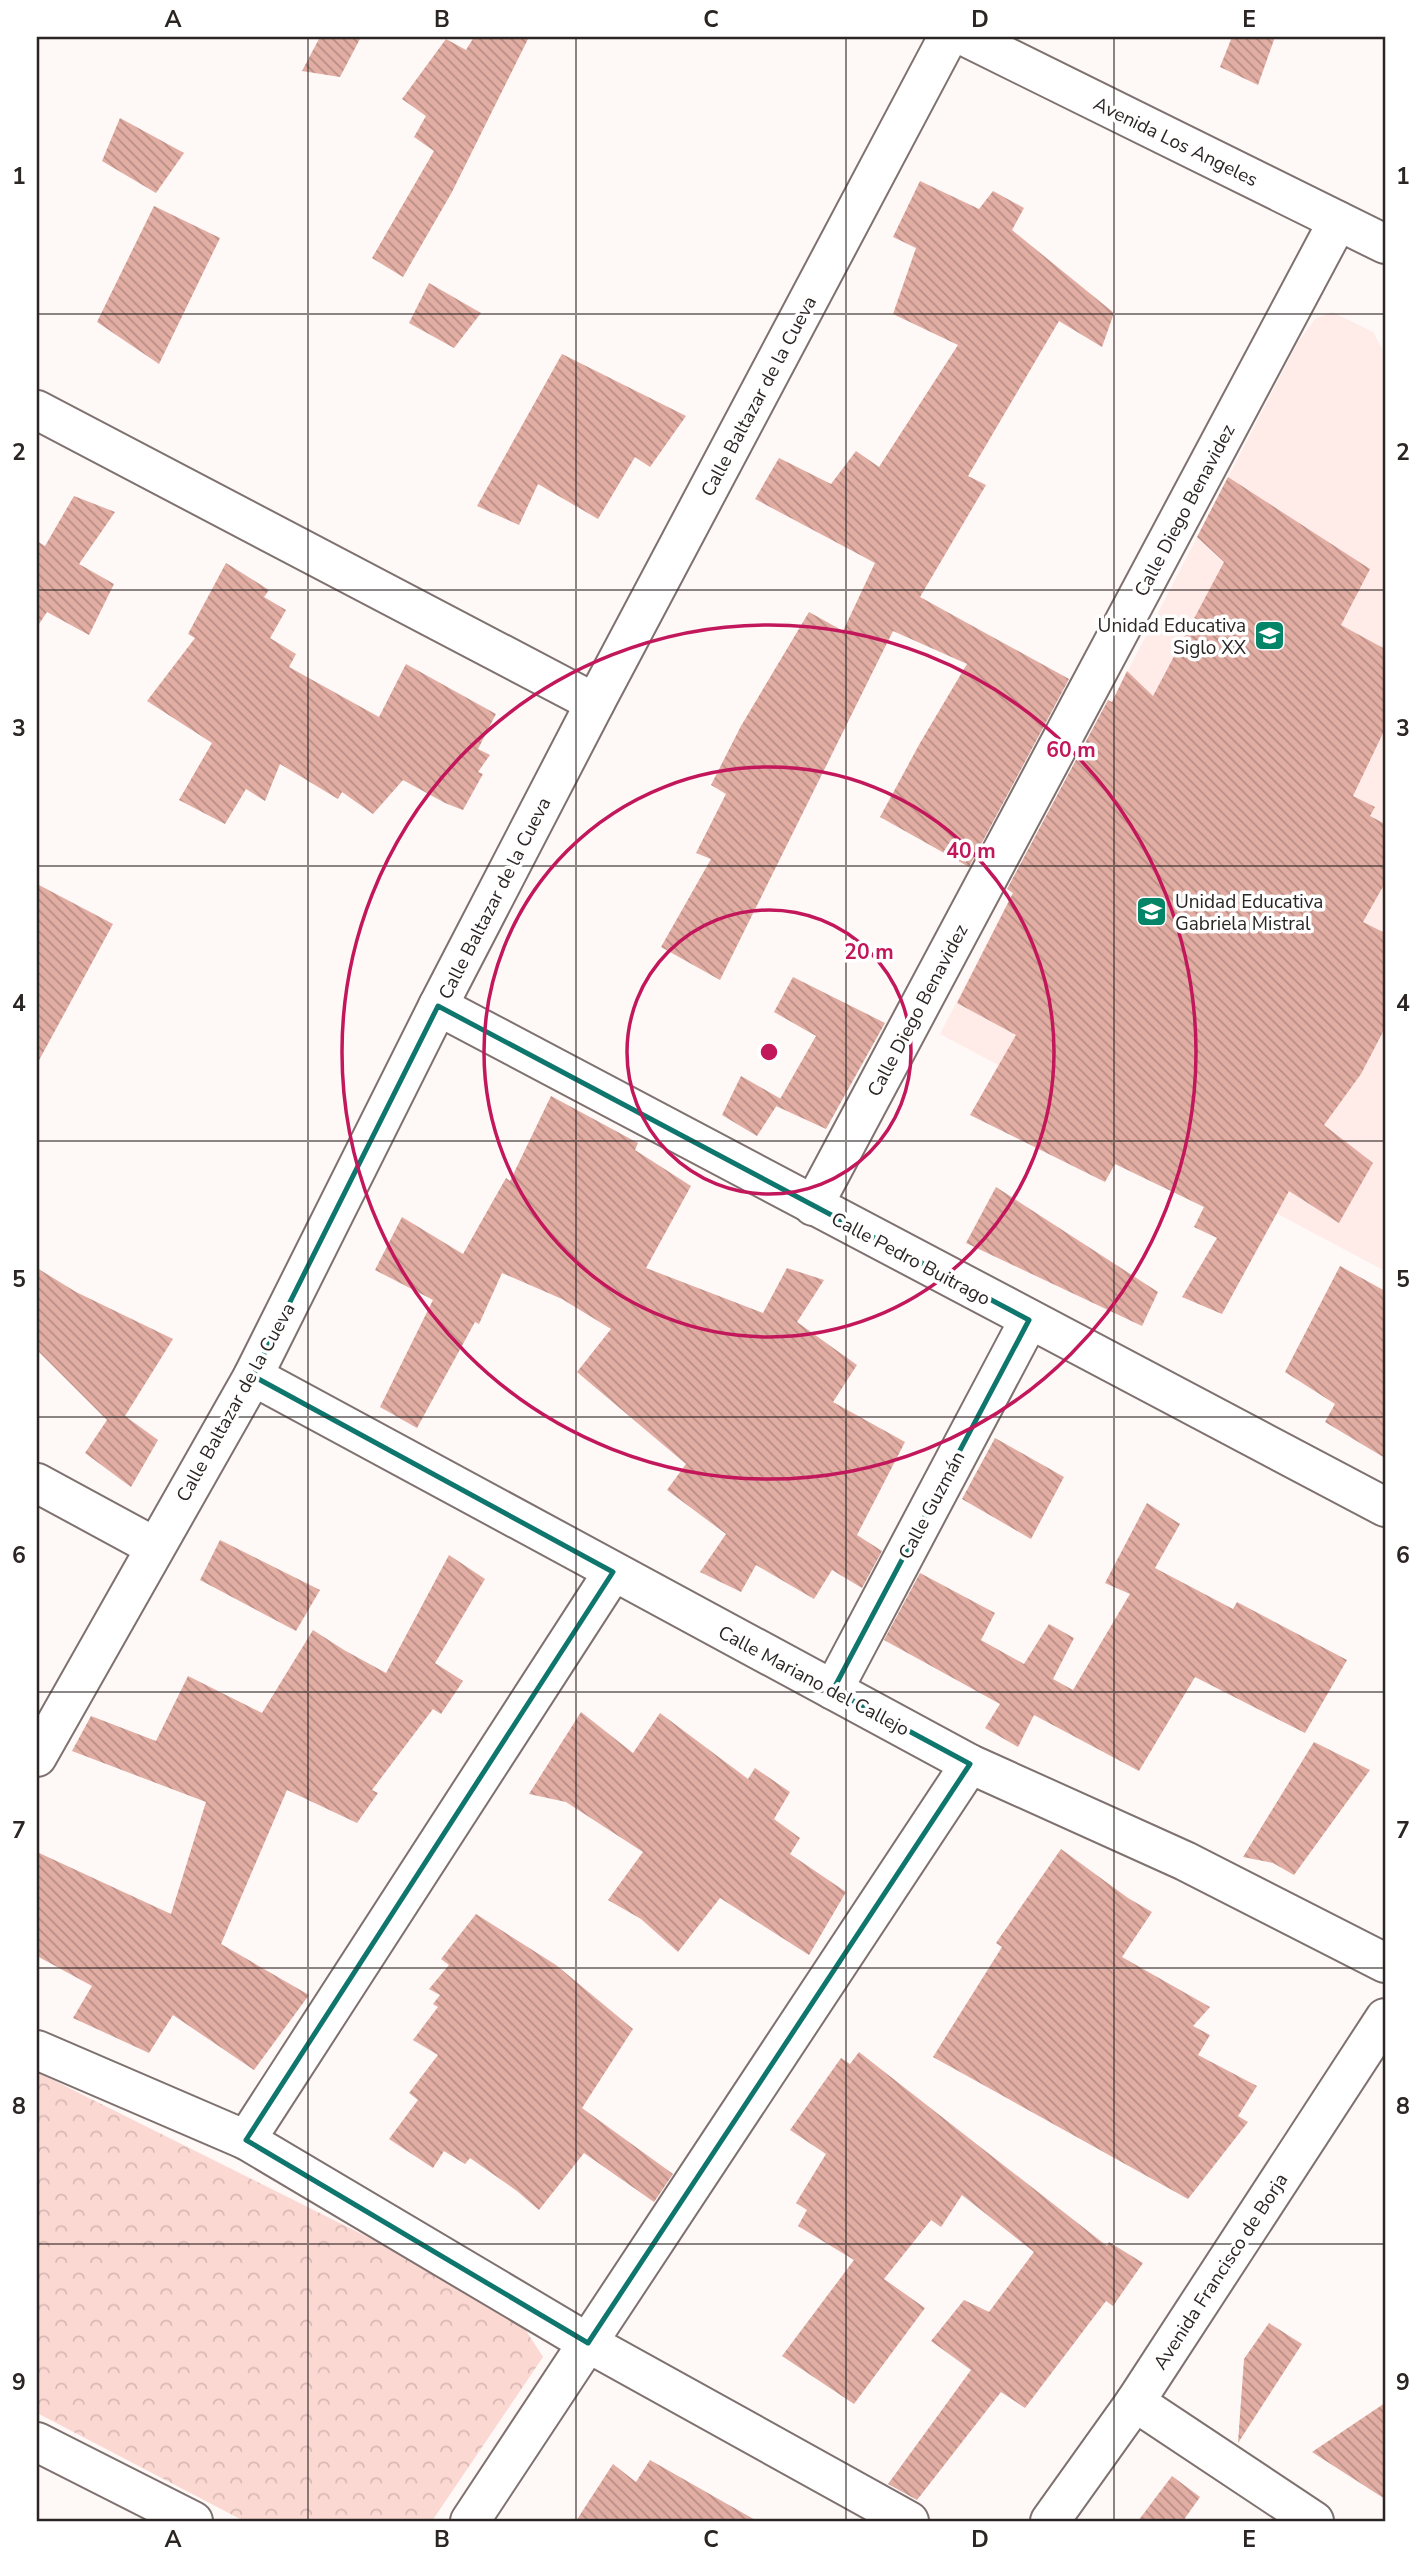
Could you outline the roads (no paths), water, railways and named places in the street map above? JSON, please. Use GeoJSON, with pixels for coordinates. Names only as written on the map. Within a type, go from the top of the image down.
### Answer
{"type":"FeatureCollection","features":[{"type":"Feature","properties":{"kind":"street","name":"Calle Baltazar de la Cueva"},"geometry":{"type":"LineString","coordinates":[[37,1756],[253,1376],[438,1006],[948,37]]}},
{"type":"Feature","properties":{"kind":"street","name":"Avenida Los Angeles"},"geometry":{"type":"LineString","coordinates":[[967,37],[1385,244]]}},
{"type":"Feature","properties":{"kind":"street","name":"Calle Diego Benavidez"},"geometry":{"type":"LineString","coordinates":[[813,1206],[1338,221]]}},
{"type":"Feature","properties":{"kind":"street"},"geometry":{"type":"LineString","coordinates":[[37,410],[596,703]]}},
{"type":"Feature","properties":{"kind":"street","name":"Calle Pedro Buitrago"},"geometry":{"type":"LineString","coordinates":[[438,1006],[1385,1507]]}},
{"type":"Feature","properties":{"kind":"street","name":"Calle Guzmán"},"geometry":{"type":"LineString","coordinates":[[833,1690],[1029,1320]]}},
{"type":"Feature","properties":{"kind":"street","name":"Calle Mariano del Callejo"},"geometry":{"type":"LineString","coordinates":[[253,1376],[970,1763],[1185,1861],[1385,1963]]}},
{"type":"Feature","properties":{"kind":"street"},"geometry":{"type":"LineString","coordinates":[[37,1483],[155,1547]]}},
{"type":"Feature","properties":{"kind":"street"},"geometry":{"type":"LineString","coordinates":[[246,2140],[612,1572]]}},
{"type":"Feature","properties":{"kind":"street"},"geometry":{"type":"LineString","coordinates":[[470,2521],[970,1763]]}},
{"type":"Feature","properties":{"kind":"street","name":"Avenida Francisco de Borja"},"geometry":{"type":"LineString","coordinates":[[1050,2521],[1135,2402],[1385,2018]]}},
{"type":"Feature","properties":{"kind":"street"},"geometry":{"type":"LineString","coordinates":[[37,2050],[246,2140],[588,2343],[909,2521]]}},
{"type":"Feature","properties":{"kind":"street"},"geometry":{"type":"LineString","coordinates":[[1135,2402],[1314,2521]]}},
{"type":"Feature","properties":{"kind":"street"},"geometry":{"type":"LineString","coordinates":[[37,2442],[193,2521]]}},
{"type":"Feature","properties":{"kind":"place","name":"Unidad Educativa Siglo XX"},"geometry":{"type":"Point","coordinates":[1269,636]}},
{"type":"Feature","properties":{"kind":"place","name":"Unidad Educativa Gabriela Mistral"},"geometry":{"type":"Point","coordinates":[1152,912]}}]}
